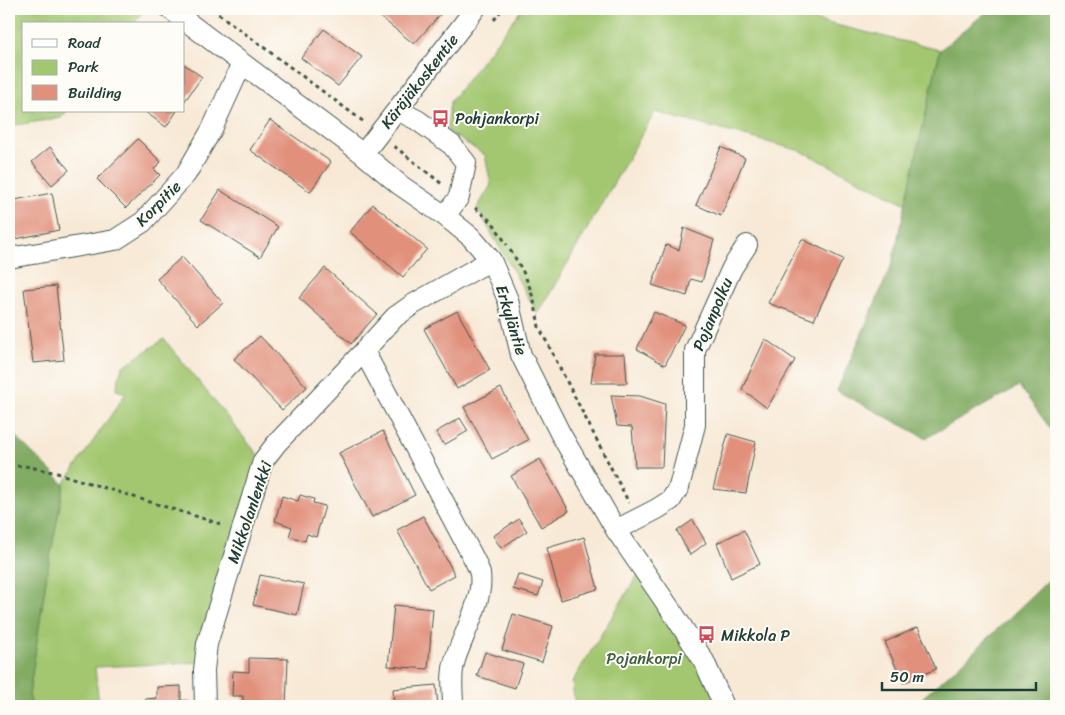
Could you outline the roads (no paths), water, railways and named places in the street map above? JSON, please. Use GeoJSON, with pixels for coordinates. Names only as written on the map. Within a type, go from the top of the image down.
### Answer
{"type":"FeatureCollection","features":[{"type":"Feature","properties":{"kind":"street","name":"Erkyläntie"},"geometry":{"type":"LineString","coordinates":[[170,9],[363,154],[400,185],[445,216],[471,237],[491,260],[508,300],[521,355],[560,433],[616,530],[704,661],[724,706]]}},
{"type":"Feature","properties":{"kind":"street","name":"Käräjäkoskentie"},"geometry":{"type":"LineString","coordinates":[[363,154],[475,9]]}},
{"type":"Feature","properties":{"kind":"street","name":"Korpitie"},"geometry":{"type":"LineString","coordinates":[[9,258],[115,240],[143,222],[186,174],[212,130],[242,63]]}},
{"type":"Feature","properties":{"kind":"street"},"geometry":{"type":"LineString","coordinates":[[397,110],[417,120],[452,145],[466,163],[459,197],[445,216]]}},
{"type":"Feature","properties":{"kind":"street","name":"Pojanpolku"},"geometry":{"type":"LineString","coordinates":[[616,530],[657,510],[671,500],[679,487],[695,425],[695,350],[732,268],[746,245]]}},
{"type":"Feature","properties":{"kind":"street","name":"Mikkolanlenkki"},"geometry":{"type":"LineString","coordinates":[[205,706],[204,670],[206,644],[263,461],[276,444],[395,317],[412,305],[491,260]]}},
{"type":"Feature","properties":{"kind":"street"},"geometry":{"type":"LineString","coordinates":[[364,351],[480,573],[480,587],[476,602],[452,672],[453,706]]}},
{"type":"Feature","properties":{"kind":"place","name":"Pohjankorpi"},"geometry":{"type":"Point","coordinates":[441,118]}},
{"type":"Feature","properties":{"kind":"place","name":"Mikkola P"},"geometry":{"type":"Point","coordinates":[707,635]}},
{"type":"Feature","properties":{"kind":"park label","name":"Pojankorpi"},"geometry":{"type":"Point","coordinates":[644,658]}}]}
